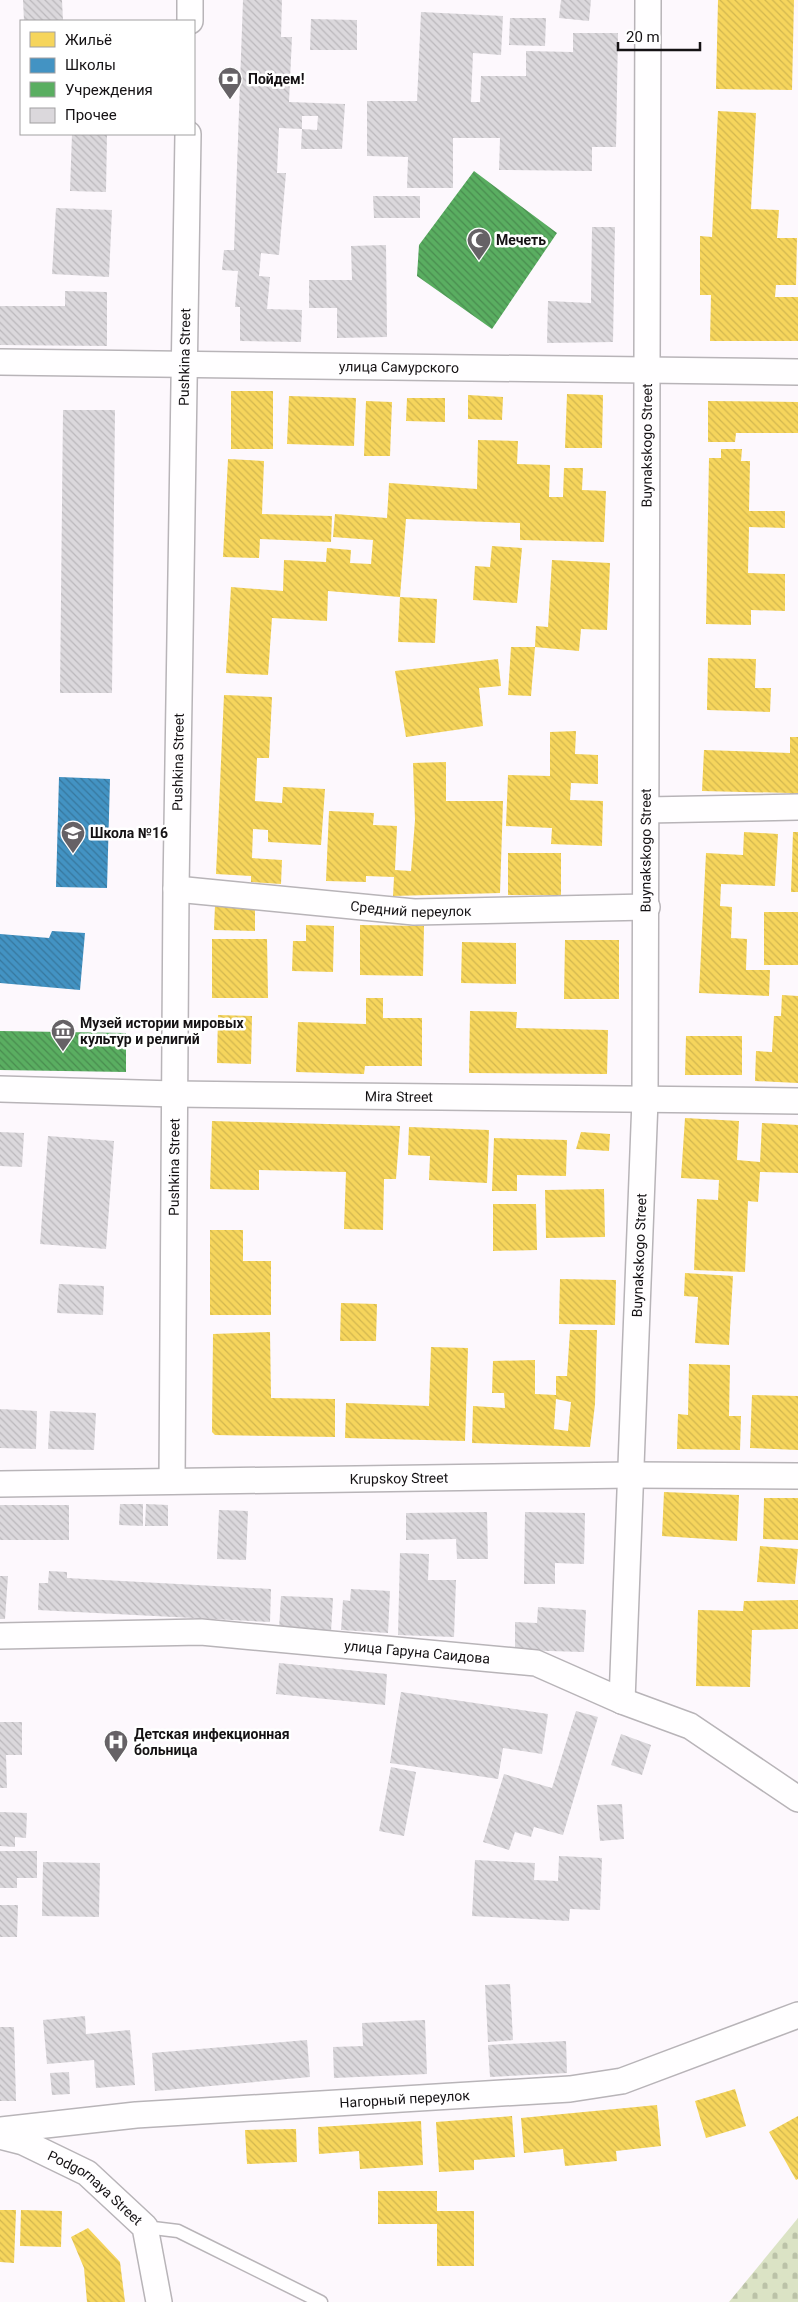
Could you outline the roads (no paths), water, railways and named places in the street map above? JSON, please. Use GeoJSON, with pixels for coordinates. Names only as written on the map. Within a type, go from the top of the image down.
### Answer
{"type":"FeatureCollection","features":[{"type":"Feature","properties":{"kind":"street"},"geometry":{"type":"LineString","coordinates":[[190,0],[190,20]]}},
{"type":"Feature","properties":{"kind":"street","name":"Buynakskogo Street"},"geometry":{"type":"LineString","coordinates":[[622,1701],[645,1100],[648,0]]}},
{"type":"Feature","properties":{"kind":"street","name":"Pushkina Street"},"geometry":{"type":"LineString","coordinates":[[172,1482],[176,889],[188,135]]}},
{"type":"Feature","properties":{"kind":"street","name":"улица Самурского"},"geometry":{"type":"LineString","coordinates":[[0,362],[798,372]]}},
{"type":"Feature","properties":{"kind":"street"},"geometry":{"type":"LineString","coordinates":[[647,810],[798,807]]}},
{"type":"Feature","properties":{"kind":"street","name":"Средний переулок"},"geometry":{"type":"LineString","coordinates":[[176,889],[414,912],[646,907]]}},
{"type":"Feature","properties":{"kind":"street","name":"Mira Street"},"geometry":{"type":"LineString","coordinates":[[0,1089],[174,1094],[798,1101]]}},
{"type":"Feature","properties":{"kind":"street","name":"Krupskoy Street"},"geometry":{"type":"LineString","coordinates":[[0,1484],[631,1475],[798,1476]]}},
{"type":"Feature","properties":{"kind":"street","name":"улица Гаруна Саидова"},"geometry":{"type":"LineString","coordinates":[[0,1636],[201,1632],[536,1663],[622,1701],[690,1726],[798,1799]]}},
{"type":"Feature","properties":{"kind":"street","name":"Нагорный переулок"},"geometry":{"type":"LineString","coordinates":[[0,2130],[136,2115],[579,2088],[622,2081],[798,2015]]}},
{"type":"Feature","properties":{"kind":"street","name":"Podgornaya Street"},"geometry":{"type":"LineString","coordinates":[[0,2136],[23,2142],[87,2173],[145,2227],[158,2302]]}},
{"type":"Feature","properties":{"kind":"lane"},"geometry":{"type":"LineString","coordinates":[[145,2227],[178,2231],[321,2302]]}},
{"type":"Feature","properties":{"kind":"place","name":"Пойдем!"},"geometry":{"type":"Point","coordinates":[230,100]}},
{"type":"Feature","properties":{"kind":"place","name":"Мечеть"},"geometry":{"type":"Point","coordinates":[479,261]}},
{"type":"Feature","properties":{"kind":"place","name":"Школа №16"},"geometry":{"type":"Point","coordinates":[73,854]}},
{"type":"Feature","properties":{"kind":"place","name":"Музей истории мировых культур и религий"},"geometry":{"type":"Point","coordinates":[63,1052]}},
{"type":"Feature","properties":{"kind":"place","name":"Детская инфекционная больница"},"geometry":{"type":"Point","coordinates":[116,1763]}}]}
